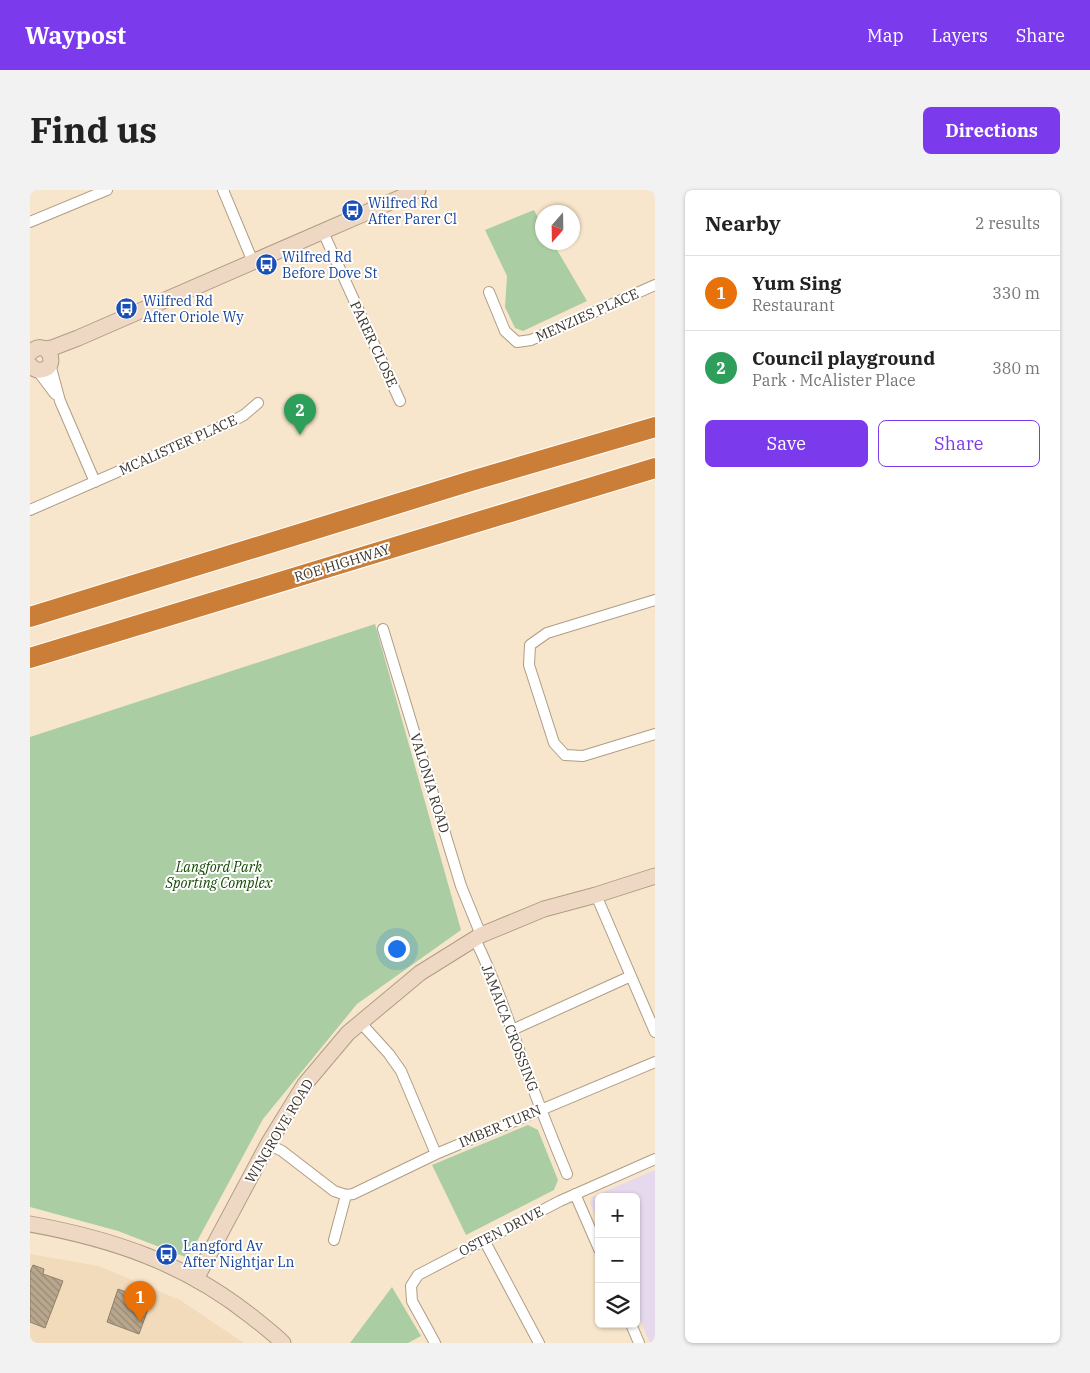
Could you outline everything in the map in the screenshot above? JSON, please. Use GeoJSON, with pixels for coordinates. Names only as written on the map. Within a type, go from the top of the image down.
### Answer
{"type":"FeatureCollection","features":[{"type":"Feature","properties":{"kind":"highway"},"geometry":{"type":"LineString","coordinates":[[30,617],[452,486],[655,426]]}},
{"type":"Feature","properties":{"kind":"highway","name":"ROE HIGHWAY"},"geometry":{"type":"LineString","coordinates":[[30,658],[655,468]]}},
{"type":"Feature","properties":{"kind":"main road"},"geometry":{"type":"LineString","coordinates":[[38,363],[52,348],[418,190]]}},
{"type":"Feature","properties":{"kind":"main road","name":"WINGROVE ROAD"},"geometry":{"type":"LineString","coordinates":[[196,1279],[268,1144],[305,1084],[348,1033],[420,973],[478,937],[544,909],[655,876]]}},
{"type":"Feature","properties":{"kind":"main road"},"geometry":{"type":"LineString","coordinates":[[30,1224],[90,1237],[152,1257],[196,1279],[243,1310],[283,1343]]}},
{"type":"Feature","properties":{"kind":"street"},"geometry":{"type":"LineString","coordinates":[[30,222],[107,190]]}},
{"type":"Feature","properties":{"kind":"street"},"geometry":{"type":"LineString","coordinates":[[223,190],[254,262]]}},
{"type":"Feature","properties":{"kind":"street","name":"PARER CLOSE"},"geometry":{"type":"LineString","coordinates":[[323,232],[400,401]]}},
{"type":"Feature","properties":{"kind":"street","name":"MENZIES PLACE"},"geometry":{"type":"LineString","coordinates":[[489,292],[505,331],[517,342],[531,340],[655,285]]}},
{"type":"Feature","properties":{"kind":"street"},"geometry":{"type":"LineString","coordinates":[[38,363],[60,401],[95,482]]}},
{"type":"Feature","properties":{"kind":"street","name":"MCALISTER PLACE"},"geometry":{"type":"LineString","coordinates":[[30,510],[227,424],[244,415],[258,403]]}},
{"type":"Feature","properties":{"kind":"street"},"geometry":{"type":"LineString","coordinates":[[655,600],[546,632],[530,645],[529,665],[554,743],[565,755],[583,756],[655,734]]}},
{"type":"Feature","properties":{"kind":"street","name":"VALONIA ROAD"},"geometry":{"type":"LineString","coordinates":[[384,629],[478,937]]}},
{"type":"Feature","properties":{"kind":"street"},"geometry":{"type":"LineString","coordinates":[[596,895],[655,1032]]}},
{"type":"Feature","properties":{"kind":"street","name":"JAMAICA CROSSING"},"geometry":{"type":"LineString","coordinates":[[478,937],[482,952],[567,1174]]}},
{"type":"Feature","properties":{"kind":"street"},"geometry":{"type":"LineString","coordinates":[[512,1030],[631,976]]}},
{"type":"Feature","properties":{"kind":"street"},"geometry":{"type":"LineString","coordinates":[[361,1022],[390,1054],[401,1071],[436,1154]]}},
{"type":"Feature","properties":{"kind":"street","name":"IMBER TURN"},"geometry":{"type":"LineString","coordinates":[[346,1195],[353,1194],[436,1154],[655,1062]]}},
{"type":"Feature","properties":{"kind":"street"},"geometry":{"type":"LineString","coordinates":[[268,1144],[282,1151],[334,1191],[346,1195],[334,1240]]}},
{"type":"Feature","properties":{"kind":"street","name":"OSTEN DRIVE"},"geometry":{"type":"LineString","coordinates":[[435,1343],[412,1301],[411,1286],[418,1275],[575,1194],[655,1159]]}},
{"type":"Feature","properties":{"kind":"street"},"geometry":{"type":"LineString","coordinates":[[575,1194],[595,1240]]}},
{"type":"Feature","properties":{"kind":"street"},"geometry":{"type":"LineString","coordinates":[[484,1240],[539,1343]]}},
{"type":"Feature","properties":{"kind":"street"},"geometry":{"type":"LineString","coordinates":[[633,1328],[639,1343]]}},
{"type":"Feature","properties":{"kind":"shaded area"},"geometry":{"type":"Polygon","coordinates":[[[655,1170],[655,1343],[650,1343],[640,1320],[640,1193],[601,1193],[655,1170]]]}},
{"type":"Feature","properties":{"kind":"shaded area"},"geometry":{"type":"Polygon","coordinates":[[[595,1196],[595,1214],[590,1203],[592,1197],[595,1196]]]}},
{"type":"Feature","properties":{"kind":"shaded area"},"geometry":{"type":"Polygon","coordinates":[[[30,1254],[99,1266],[180,1300],[244,1343],[30,1343],[30,1254]]]}},
{"type":"Feature","properties":{"kind":"green space"},"geometry":{"type":"Polygon","coordinates":[[[534,210],[535,250],[557,250],[587,301],[523,331],[515,328],[505,307],[507,276],[485,230],[534,210]]]}},
{"type":"Feature","properties":{"kind":"green space","name":"Langford Park Sporting Complex"},"geometry":{"type":"Polygon","coordinates":[[[375,624],[461,930],[357,1004],[263,1119],[188,1258],[118,1231],[30,1207],[30,737],[375,624]]]}},
{"type":"Feature","properties":{"kind":"green space"},"geometry":{"type":"Polygon","coordinates":[[[528,1125],[538,1130],[558,1180],[554,1190],[466,1235],[432,1165],[528,1125]]]}},
{"type":"Feature","properties":{"kind":"green space"},"geometry":{"type":"Polygon","coordinates":[[[392,1287],[421,1336],[408,1343],[350,1343],[392,1287]]]}},
{"type":"Feature","properties":{"kind":"building"},"geometry":{"type":"Polygon","coordinates":[[[33,1265],[44,1269],[43,1274],[63,1281],[45,1328],[30,1322],[30,1272],[33,1265]]]}},
{"type":"Feature","properties":{"kind":"building"},"geometry":{"type":"Polygon","coordinates":[[[118,1289],[151,1301],[139,1334],[107,1322],[118,1289]]]}},
{"type":"Feature","properties":{"kind":"place","name":"Wilfred Rd After Parer Cl"},"geometry":{"type":"Point","coordinates":[352,211]}},
{"type":"Feature","properties":{"kind":"place","name":"Wilfred Rd Before Dove St"},"geometry":{"type":"Point","coordinates":[266,265]}},
{"type":"Feature","properties":{"kind":"place","name":"Wilfred Rd After Oriole Wy"},"geometry":{"type":"Point","coordinates":[127,309]}},
{"type":"Feature","properties":{"kind":"place","name":"Council playground"},"geometry":{"type":"Point","coordinates":[300,435]}},
{"type":"Feature","properties":{"kind":"place","name":"Langford Av After Nightjar Ln"},"geometry":{"type":"Point","coordinates":[167,1254]}},
{"type":"Feature","properties":{"kind":"place","name":"Yum Sing"},"geometry":{"type":"Point","coordinates":[140,1322]}}]}
